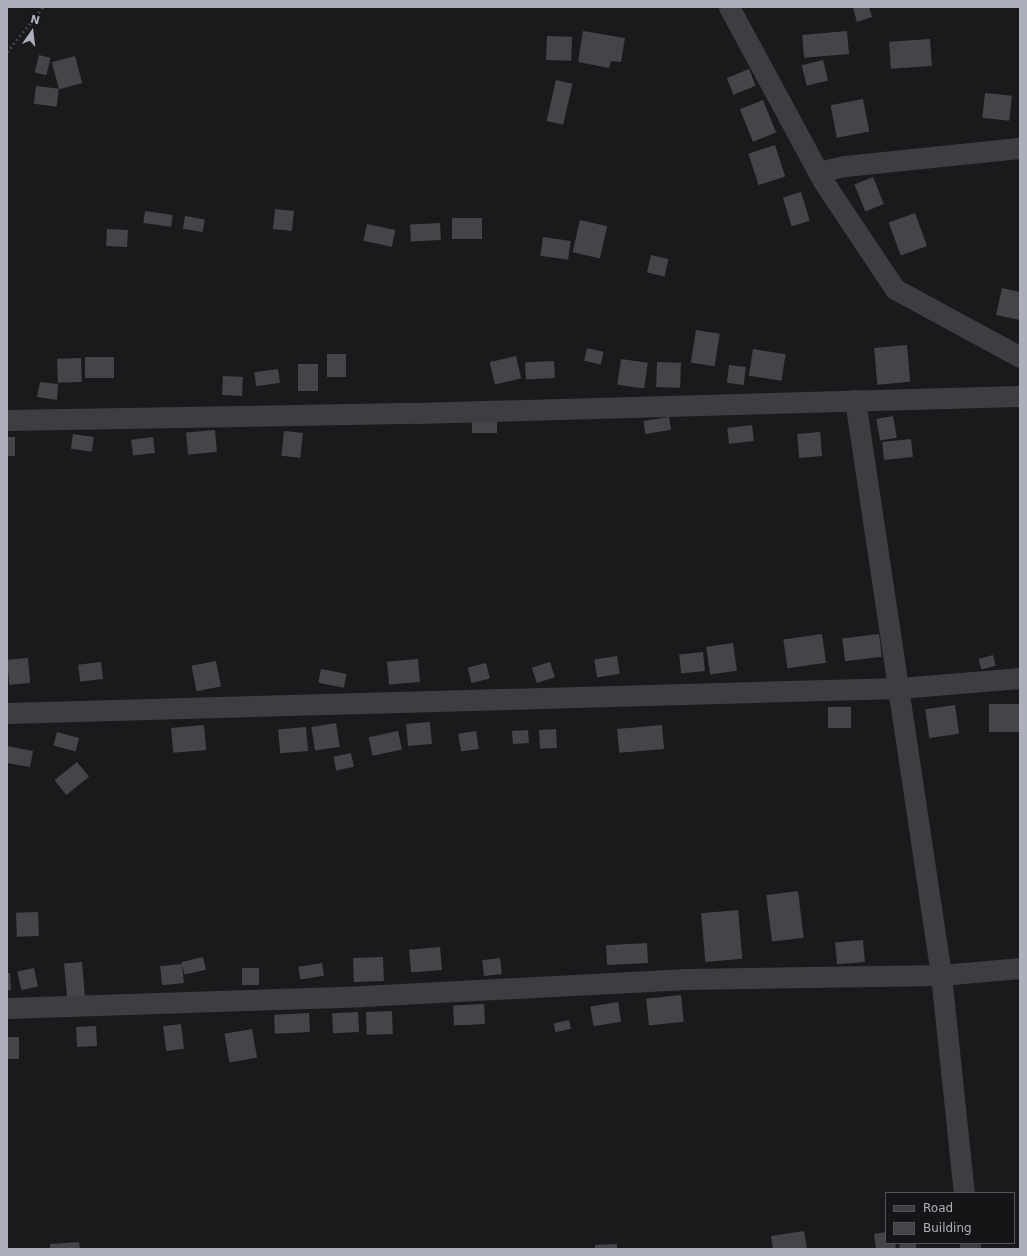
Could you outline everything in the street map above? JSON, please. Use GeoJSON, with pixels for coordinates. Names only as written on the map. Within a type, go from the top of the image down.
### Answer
{"type":"FeatureCollection","features":[{"type":"Feature","properties":{"kind":"street"},"geometry":{"type":"LineString","coordinates":[[729,7],[818,172],[895,289],[1020,357]]}},
{"type":"Feature","properties":{"kind":"street"},"geometry":{"type":"LineString","coordinates":[[818,172],[845,166],[1020,148]]}},
{"type":"Feature","properties":{"kind":"street"},"geometry":{"type":"LineString","coordinates":[[7,420],[408,413],[1020,396]]}},
{"type":"Feature","properties":{"kind":"street"},"geometry":{"type":"LineString","coordinates":[[855,400],[899,688],[940,975],[964,1192]]}},
{"type":"Feature","properties":{"kind":"street"},"geometry":{"type":"LineString","coordinates":[[7,714],[899,688],[1020,678]]}},
{"type":"Feature","properties":{"kind":"street"},"geometry":{"type":"LineString","coordinates":[[7,1008],[363,996],[687,979],[940,975],[1020,968]]}},
{"type":"Feature","properties":{"kind":"path"},"geometry":{"type":"LineString","coordinates":[[7,52],[43,7]]}},
{"type":"Feature","properties":{"kind":"building"},"geometry":{"type":"Polygon","coordinates":[[[869,7],[872,17],[857,22],[853,8],[869,7]]]}},
{"type":"Feature","properties":{"kind":"building"},"geometry":{"type":"Polygon","coordinates":[[[583,31],[625,38],[621,62],[611,61],[609,68],[578,62],[583,31]]]}},
{"type":"Feature","properties":{"kind":"building"},"geometry":{"type":"Polygon","coordinates":[[[847,31],[849,54],[804,58],[802,35],[847,31]]]}},
{"type":"Feature","properties":{"kind":"building"},"geometry":{"type":"Polygon","coordinates":[[[547,36],[572,37],[571,61],[546,60],[547,36]]]}},
{"type":"Feature","properties":{"kind":"building"},"geometry":{"type":"Polygon","coordinates":[[[930,39],[932,66],[891,69],[889,42],[930,39]]]}},
{"type":"Feature","properties":{"kind":"building"},"geometry":{"type":"Polygon","coordinates":[[[39,55],[51,58],[46,75],[35,72],[39,55]]]}},
{"type":"Feature","properties":{"kind":"building"},"geometry":{"type":"Polygon","coordinates":[[[75,56],[82,83],[59,89],[52,62],[75,56]]]}},
{"type":"Feature","properties":{"kind":"building"},"geometry":{"type":"Polygon","coordinates":[[[823,60],[828,80],[807,86],[802,65],[823,60]]]}},
{"type":"Feature","properties":{"kind":"building"},"geometry":{"type":"Polygon","coordinates":[[[749,69],[756,86],[733,95],[727,78],[749,69]]]}},
{"type":"Feature","properties":{"kind":"building"},"geometry":{"type":"Polygon","coordinates":[[[556,80],[573,84],[563,125],[547,121],[556,80]]]}},
{"type":"Feature","properties":{"kind":"building"},"geometry":{"type":"Polygon","coordinates":[[[36,86],[59,89],[57,107],[34,104],[36,86]]]}},
{"type":"Feature","properties":{"kind":"building"},"geometry":{"type":"Polygon","coordinates":[[[985,93],[1012,96],[1009,121],[982,118],[985,93]]]}},
{"type":"Feature","properties":{"kind":"building"},"geometry":{"type":"Polygon","coordinates":[[[863,99],[869,131],[837,138],[831,105],[863,99]]]}},
{"type":"Feature","properties":{"kind":"building"},"geometry":{"type":"Polygon","coordinates":[[[763,100],[776,132],[753,142],[740,109],[763,100]]]}},
{"type":"Feature","properties":{"kind":"building"},"geometry":{"type":"Polygon","coordinates":[[[775,145],[785,176],[759,185],[748,154],[775,145]]]}},
{"type":"Feature","properties":{"kind":"building"},"geometry":{"type":"Polygon","coordinates":[[[873,177],[884,204],[865,211],[854,184],[873,177]]]}},
{"type":"Feature","properties":{"kind":"building"},"geometry":{"type":"Polygon","coordinates":[[[801,192],[810,221],[792,226],[783,198],[801,192]]]}},
{"type":"Feature","properties":{"kind":"building"},"geometry":{"type":"Polygon","coordinates":[[[275,209],[294,211],[292,231],[273,229],[275,209]]]}},
{"type":"Feature","properties":{"kind":"building"},"geometry":{"type":"Polygon","coordinates":[[[145,211],[173,215],[171,227],[143,223],[145,211]]]}},
{"type":"Feature","properties":{"kind":"building"},"geometry":{"type":"Polygon","coordinates":[[[915,213],[927,246],[901,255],[889,223],[915,213]]]}},
{"type":"Feature","properties":{"kind":"building"},"geometry":{"type":"Polygon","coordinates":[[[185,216],[205,219],[203,232],[183,229],[185,216]]]}},
{"type":"Feature","properties":{"kind":"building"},"geometry":{"type":"Polygon","coordinates":[[[452,218],[482,218],[482,239],[452,239],[452,218]]]}},
{"type":"Feature","properties":{"kind":"building"},"geometry":{"type":"Polygon","coordinates":[[[580,220],[607,226],[600,258],[573,252],[580,220]]]}},
{"type":"Feature","properties":{"kind":"building"},"geometry":{"type":"Polygon","coordinates":[[[440,223],[441,240],[411,242],[410,225],[440,223]]]}},
{"type":"Feature","properties":{"kind":"building"},"geometry":{"type":"Polygon","coordinates":[[[367,224],[395,230],[392,247],[363,241],[367,224]]]}},
{"type":"Feature","properties":{"kind":"building"},"geometry":{"type":"Polygon","coordinates":[[[107,229],[128,230],[127,247],[106,246],[107,229]]]}},
{"type":"Feature","properties":{"kind":"building"},"geometry":{"type":"Polygon","coordinates":[[[543,237],[571,241],[568,260],[540,256],[543,237]]]}},
{"type":"Feature","properties":{"kind":"building"},"geometry":{"type":"Polygon","coordinates":[[[651,255],[669,259],[664,277],[647,273],[651,255]]]}},
{"type":"Feature","properties":{"kind":"building"},"geometry":{"type":"Polygon","coordinates":[[[1002,288],[1020,292],[1020,320],[996,315],[1002,288]]]}},
{"type":"Feature","properties":{"kind":"building"},"geometry":{"type":"Polygon","coordinates":[[[696,330],[720,334],[715,366],[691,363],[696,330]]]}},
{"type":"Feature","properties":{"kind":"building"},"geometry":{"type":"Polygon","coordinates":[[[907,345],[910,382],[877,385],[874,348],[907,345]]]}},
{"type":"Feature","properties":{"kind":"building"},"geometry":{"type":"Polygon","coordinates":[[[587,348],[604,352],[601,364],[584,361],[587,348]]]}},
{"type":"Feature","properties":{"kind":"building"},"geometry":{"type":"Polygon","coordinates":[[[753,349],[786,354],[781,381],[749,376],[753,349]]]}},
{"type":"Feature","properties":{"kind":"building"},"geometry":{"type":"Polygon","coordinates":[[[327,354],[346,354],[346,377],[327,377],[327,354]]]}},
{"type":"Feature","properties":{"kind":"building"},"geometry":{"type":"Polygon","coordinates":[[[516,356],[521,378],[495,384],[490,362],[516,356]]]}},
{"type":"Feature","properties":{"kind":"building"},"geometry":{"type":"Polygon","coordinates":[[[85,357],[114,357],[114,378],[85,378],[85,357]]]}},
{"type":"Feature","properties":{"kind":"building"},"geometry":{"type":"Polygon","coordinates":[[[81,358],[82,382],[58,383],[57,359],[81,358]]]}},
{"type":"Feature","properties":{"kind":"building"},"geometry":{"type":"Polygon","coordinates":[[[621,359],[648,363],[644,389],[617,385],[621,359]]]}},
{"type":"Feature","properties":{"kind":"building"},"geometry":{"type":"Polygon","coordinates":[[[554,361],[555,378],[526,379],[525,363],[554,361]]]}},
{"type":"Feature","properties":{"kind":"building"},"geometry":{"type":"Polygon","coordinates":[[[657,362],[681,363],[680,388],[656,387],[657,362]]]}},
{"type":"Feature","properties":{"kind":"building"},"geometry":{"type":"Polygon","coordinates":[[[298,364],[318,364],[318,391],[298,391],[298,364]]]}},
{"type":"Feature","properties":{"kind":"building"},"geometry":{"type":"Polygon","coordinates":[[[729,365],[746,367],[744,385],[727,383],[729,365]]]}},
{"type":"Feature","properties":{"kind":"building"},"geometry":{"type":"Polygon","coordinates":[[[278,369],[280,383],[256,386],[254,372],[278,369]]]}},
{"type":"Feature","properties":{"kind":"building"},"geometry":{"type":"Polygon","coordinates":[[[223,376],[243,377],[242,396],[222,395],[223,376]]]}},
{"type":"Feature","properties":{"kind":"building"},"geometry":{"type":"Polygon","coordinates":[[[40,382],[58,384],[57,400],[37,397],[40,382]]]}},
{"type":"Feature","properties":{"kind":"building"},"geometry":{"type":"Polygon","coordinates":[[[893,416],[897,438],[880,441],[876,419],[893,416]]]}},
{"type":"Feature","properties":{"kind":"building"},"geometry":{"type":"Polygon","coordinates":[[[669,417],[671,430],[645,434],[643,421],[669,417]]]}},
{"type":"Feature","properties":{"kind":"building"},"geometry":{"type":"Polygon","coordinates":[[[472,421],[497,421],[497,433],[472,433],[472,421]]]}},
{"type":"Feature","properties":{"kind":"building"},"geometry":{"type":"Polygon","coordinates":[[[752,425],[754,441],[729,444],[727,428],[752,425]]]}},
{"type":"Feature","properties":{"kind":"building"},"geometry":{"type":"Polygon","coordinates":[[[215,430],[217,452],[188,454],[186,433],[215,430]]]}},
{"type":"Feature","properties":{"kind":"building"},"geometry":{"type":"Polygon","coordinates":[[[284,431],[303,433],[300,458],[281,456],[284,431]]]}},
{"type":"Feature","properties":{"kind":"building"},"geometry":{"type":"Polygon","coordinates":[[[820,432],[822,456],[799,458],[797,434],[820,432]]]}},
{"type":"Feature","properties":{"kind":"building"},"geometry":{"type":"Polygon","coordinates":[[[73,434],[94,437],[92,452],[71,449],[73,434]]]}},
{"type":"Feature","properties":{"kind":"building"},"geometry":{"type":"Polygon","coordinates":[[[7,437],[15,437],[15,456],[7,456],[7,437]]]}},
{"type":"Feature","properties":{"kind":"building"},"geometry":{"type":"Polygon","coordinates":[[[153,437],[155,453],[133,456],[131,440],[153,437]]]}},
{"type":"Feature","properties":{"kind":"building"},"geometry":{"type":"Polygon","coordinates":[[[911,439],[913,457],[884,460],[882,442],[911,439]]]}},
{"type":"Feature","properties":{"kind":"building"},"geometry":{"type":"Polygon","coordinates":[[[822,634],[826,663],[787,668],[783,639],[822,634]]]}},
{"type":"Feature","properties":{"kind":"building"},"geometry":{"type":"Polygon","coordinates":[[[879,634],[882,657],[845,661],[842,639],[879,634]]]}},
{"type":"Feature","properties":{"kind":"building"},"geometry":{"type":"Polygon","coordinates":[[[733,643],[737,671],[710,674],[706,647],[733,643]]]}},
{"type":"Feature","properties":{"kind":"building"},"geometry":{"type":"Polygon","coordinates":[[[703,652],[705,671],[681,673],[679,655],[703,652]]]}},
{"type":"Feature","properties":{"kind":"building"},"geometry":{"type":"Polygon","coordinates":[[[993,655],[996,666],[981,670],[979,659],[993,655]]]}},
{"type":"Feature","properties":{"kind":"building"},"geometry":{"type":"Polygon","coordinates":[[[617,656],[620,674],[597,677],[594,660],[617,656]]]}},
{"type":"Feature","properties":{"kind":"building"},"geometry":{"type":"Polygon","coordinates":[[[28,658],[30,683],[9,685],[7,660],[28,658]]]}},
{"type":"Feature","properties":{"kind":"building"},"geometry":{"type":"Polygon","coordinates":[[[418,659],[420,682],[389,685],[387,662],[418,659]]]}},
{"type":"Feature","properties":{"kind":"building"},"geometry":{"type":"Polygon","coordinates":[[[216,661],[221,687],[196,691],[191,666],[216,661]]]}},
{"type":"Feature","properties":{"kind":"building"},"geometry":{"type":"Polygon","coordinates":[[[101,662],[103,679],[80,682],[78,665],[101,662]]]}},
{"type":"Feature","properties":{"kind":"building"},"geometry":{"type":"Polygon","coordinates":[[[550,662],[555,677],[537,683],[532,668],[550,662]]]}},
{"type":"Feature","properties":{"kind":"building"},"geometry":{"type":"Polygon","coordinates":[[[486,663],[490,679],[471,683],[468,668],[486,663]]]}},
{"type":"Feature","properties":{"kind":"building"},"geometry":{"type":"Polygon","coordinates":[[[321,669],[347,674],[344,688],[318,683],[321,669]]]}},
{"type":"Feature","properties":{"kind":"building"},"geometry":{"type":"Polygon","coordinates":[[[989,704],[1020,704],[1020,732],[989,732],[989,704]]]}},
{"type":"Feature","properties":{"kind":"building"},"geometry":{"type":"Polygon","coordinates":[[[955,705],[959,734],[929,738],[925,709],[955,705]]]}},
{"type":"Feature","properties":{"kind":"building"},"geometry":{"type":"Polygon","coordinates":[[[828,707],[851,707],[851,728],[828,728],[828,707]]]}},
{"type":"Feature","properties":{"kind":"building"},"geometry":{"type":"Polygon","coordinates":[[[430,722],[432,744],[408,746],[406,724],[430,722]]]}},
{"type":"Feature","properties":{"kind":"building"},"geometry":{"type":"Polygon","coordinates":[[[336,723],[340,747],[315,751],[311,727],[336,723]]]}},
{"type":"Feature","properties":{"kind":"building"},"geometry":{"type":"Polygon","coordinates":[[[204,725],[206,750],[173,753],[171,728],[204,725]]]}},
{"type":"Feature","properties":{"kind":"building"},"geometry":{"type":"Polygon","coordinates":[[[662,725],[664,749],[619,753],[617,729],[662,725]]]}},
{"type":"Feature","properties":{"kind":"building"},"geometry":{"type":"Polygon","coordinates":[[[306,727],[308,751],[280,753],[278,729],[306,727]]]}},
{"type":"Feature","properties":{"kind":"building"},"geometry":{"type":"Polygon","coordinates":[[[556,729],[557,748],[540,749],[539,730],[556,729]]]}},
{"type":"Feature","properties":{"kind":"building"},"geometry":{"type":"Polygon","coordinates":[[[528,730],[529,743],[513,744],[512,731],[528,730]]]}},
{"type":"Feature","properties":{"kind":"building"},"geometry":{"type":"Polygon","coordinates":[[[398,731],[402,750],[373,756],[369,737],[398,731]]]}},
{"type":"Feature","properties":{"kind":"building"},"geometry":{"type":"Polygon","coordinates":[[[476,731],[479,749],[461,752],[458,734],[476,731]]]}},
{"type":"Feature","properties":{"kind":"building"},"geometry":{"type":"Polygon","coordinates":[[[57,732],[79,738],[76,751],[53,746],[57,732]]]}},
{"type":"Feature","properties":{"kind":"building"},"geometry":{"type":"Polygon","coordinates":[[[7,746],[33,751],[30,767],[7,763],[7,746]]]}},
{"type":"Feature","properties":{"kind":"building"},"geometry":{"type":"Polygon","coordinates":[[[351,753],[354,767],[336,770],[333,757],[351,753]]]}},
{"type":"Feature","properties":{"kind":"building"},"geometry":{"type":"Polygon","coordinates":[[[77,762],[89,777],[66,795],[54,780],[77,762]]]}},
{"type":"Feature","properties":{"kind":"building"},"geometry":{"type":"Polygon","coordinates":[[[798,891],[804,938],[772,942],[766,895],[798,891]]]}},
{"type":"Feature","properties":{"kind":"building"},"geometry":{"type":"Polygon","coordinates":[[[738,910],[742,959],[705,962],[701,913],[738,910]]]}},
{"type":"Feature","properties":{"kind":"building"},"geometry":{"type":"Polygon","coordinates":[[[38,912],[39,936],[17,937],[16,913],[38,912]]]}},
{"type":"Feature","properties":{"kind":"building"},"geometry":{"type":"Polygon","coordinates":[[[863,940],[865,962],[837,964],[835,942],[863,940]]]}},
{"type":"Feature","properties":{"kind":"building"},"geometry":{"type":"Polygon","coordinates":[[[647,943],[648,963],[607,965],[606,945],[647,943]]]}},
{"type":"Feature","properties":{"kind":"building"},"geometry":{"type":"Polygon","coordinates":[[[440,947],[442,970],[411,973],[409,950],[440,947]]]}},
{"type":"Feature","properties":{"kind":"building"},"geometry":{"type":"Polygon","coordinates":[[[203,957],[206,970],[184,975],[182,962],[203,957]]]}},
{"type":"Feature","properties":{"kind":"building"},"geometry":{"type":"Polygon","coordinates":[[[383,957],[384,981],[354,982],[353,958],[383,957]]]}},
{"type":"Feature","properties":{"kind":"building"},"geometry":{"type":"Polygon","coordinates":[[[500,958],[502,974],[484,976],[482,960],[500,958]]]}},
{"type":"Feature","properties":{"kind":"building"},"geometry":{"type":"Polygon","coordinates":[[[82,962],[85,996],[67,997],[64,964],[82,962]]]}},
{"type":"Feature","properties":{"kind":"building"},"geometry":{"type":"Polygon","coordinates":[[[322,963],[324,976],[300,980],[298,967],[322,963]]]}},
{"type":"Feature","properties":{"kind":"building"},"geometry":{"type":"Polygon","coordinates":[[[182,964],[184,983],[162,985],[160,966],[182,964]]]}},
{"type":"Feature","properties":{"kind":"building"},"geometry":{"type":"Polygon","coordinates":[[[34,968],[38,987],[21,990],[17,972],[34,968]]]}},
{"type":"Feature","properties":{"kind":"building"},"geometry":{"type":"Polygon","coordinates":[[[242,968],[259,968],[259,985],[242,985],[242,968]]]}},
{"type":"Feature","properties":{"kind":"building"},"geometry":{"type":"Polygon","coordinates":[[[7,973],[10,973],[11,990],[7,990],[7,973]]]}},
{"type":"Feature","properties":{"kind":"building"},"geometry":{"type":"Polygon","coordinates":[[[681,995],[684,1022],[649,1026],[646,999],[681,995]]]}},
{"type":"Feature","properties":{"kind":"building"},"geometry":{"type":"Polygon","coordinates":[[[618,1002],[621,1022],[593,1026],[590,1006],[618,1002]]]}},
{"type":"Feature","properties":{"kind":"building"},"geometry":{"type":"Polygon","coordinates":[[[484,1004],[485,1024],[454,1026],[453,1006],[484,1004]]]}},
{"type":"Feature","properties":{"kind":"building"},"geometry":{"type":"Polygon","coordinates":[[[392,1011],[393,1034],[367,1035],[366,1012],[392,1011]]]}},
{"type":"Feature","properties":{"kind":"building"},"geometry":{"type":"Polygon","coordinates":[[[358,1012],[359,1032],[333,1033],[332,1013],[358,1012]]]}},
{"type":"Feature","properties":{"kind":"building"},"geometry":{"type":"Polygon","coordinates":[[[309,1013],[310,1032],[275,1034],[274,1015],[309,1013]]]}},
{"type":"Feature","properties":{"kind":"building"},"geometry":{"type":"Polygon","coordinates":[[[569,1020],[571,1029],[555,1032],[553,1024],[569,1020]]]}},
{"type":"Feature","properties":{"kind":"building"},"geometry":{"type":"Polygon","coordinates":[[[181,1024],[184,1049],[166,1051],[163,1026],[181,1024]]]}},
{"type":"Feature","properties":{"kind":"building"},"geometry":{"type":"Polygon","coordinates":[[[96,1026],[97,1046],[77,1047],[76,1027],[96,1026]]]}},
{"type":"Feature","properties":{"kind":"building"},"geometry":{"type":"Polygon","coordinates":[[[252,1029],[257,1058],[229,1062],[224,1034],[252,1029]]]}},
{"type":"Feature","properties":{"kind":"building"},"geometry":{"type":"Polygon","coordinates":[[[7,1037],[19,1037],[19,1059],[7,1059],[7,1037]]]}},
{"type":"Feature","properties":{"kind":"building"},"geometry":{"type":"Polygon","coordinates":[[[804,1231],[807,1249],[773,1249],[771,1236],[804,1231]]]}},
{"type":"Feature","properties":{"kind":"building"},"geometry":{"type":"Polygon","coordinates":[[[885,1232],[885,1244],[895,1244],[896,1249],[876,1249],[874,1234],[885,1232]]]}},
{"type":"Feature","properties":{"kind":"building"},"geometry":{"type":"Polygon","coordinates":[[[79,1242],[80,1249],[50,1249],[50,1244],[79,1242]]]}},
{"type":"Feature","properties":{"kind":"building"},"geometry":{"type":"Polygon","coordinates":[[[617,1244],[617,1249],[595,1249],[595,1245],[617,1244]]]}},
{"type":"Feature","properties":{"kind":"building"},"geometry":{"type":"Polygon","coordinates":[[[899,1244],[916,1244],[916,1248],[900,1249],[899,1244]]]}}]}
